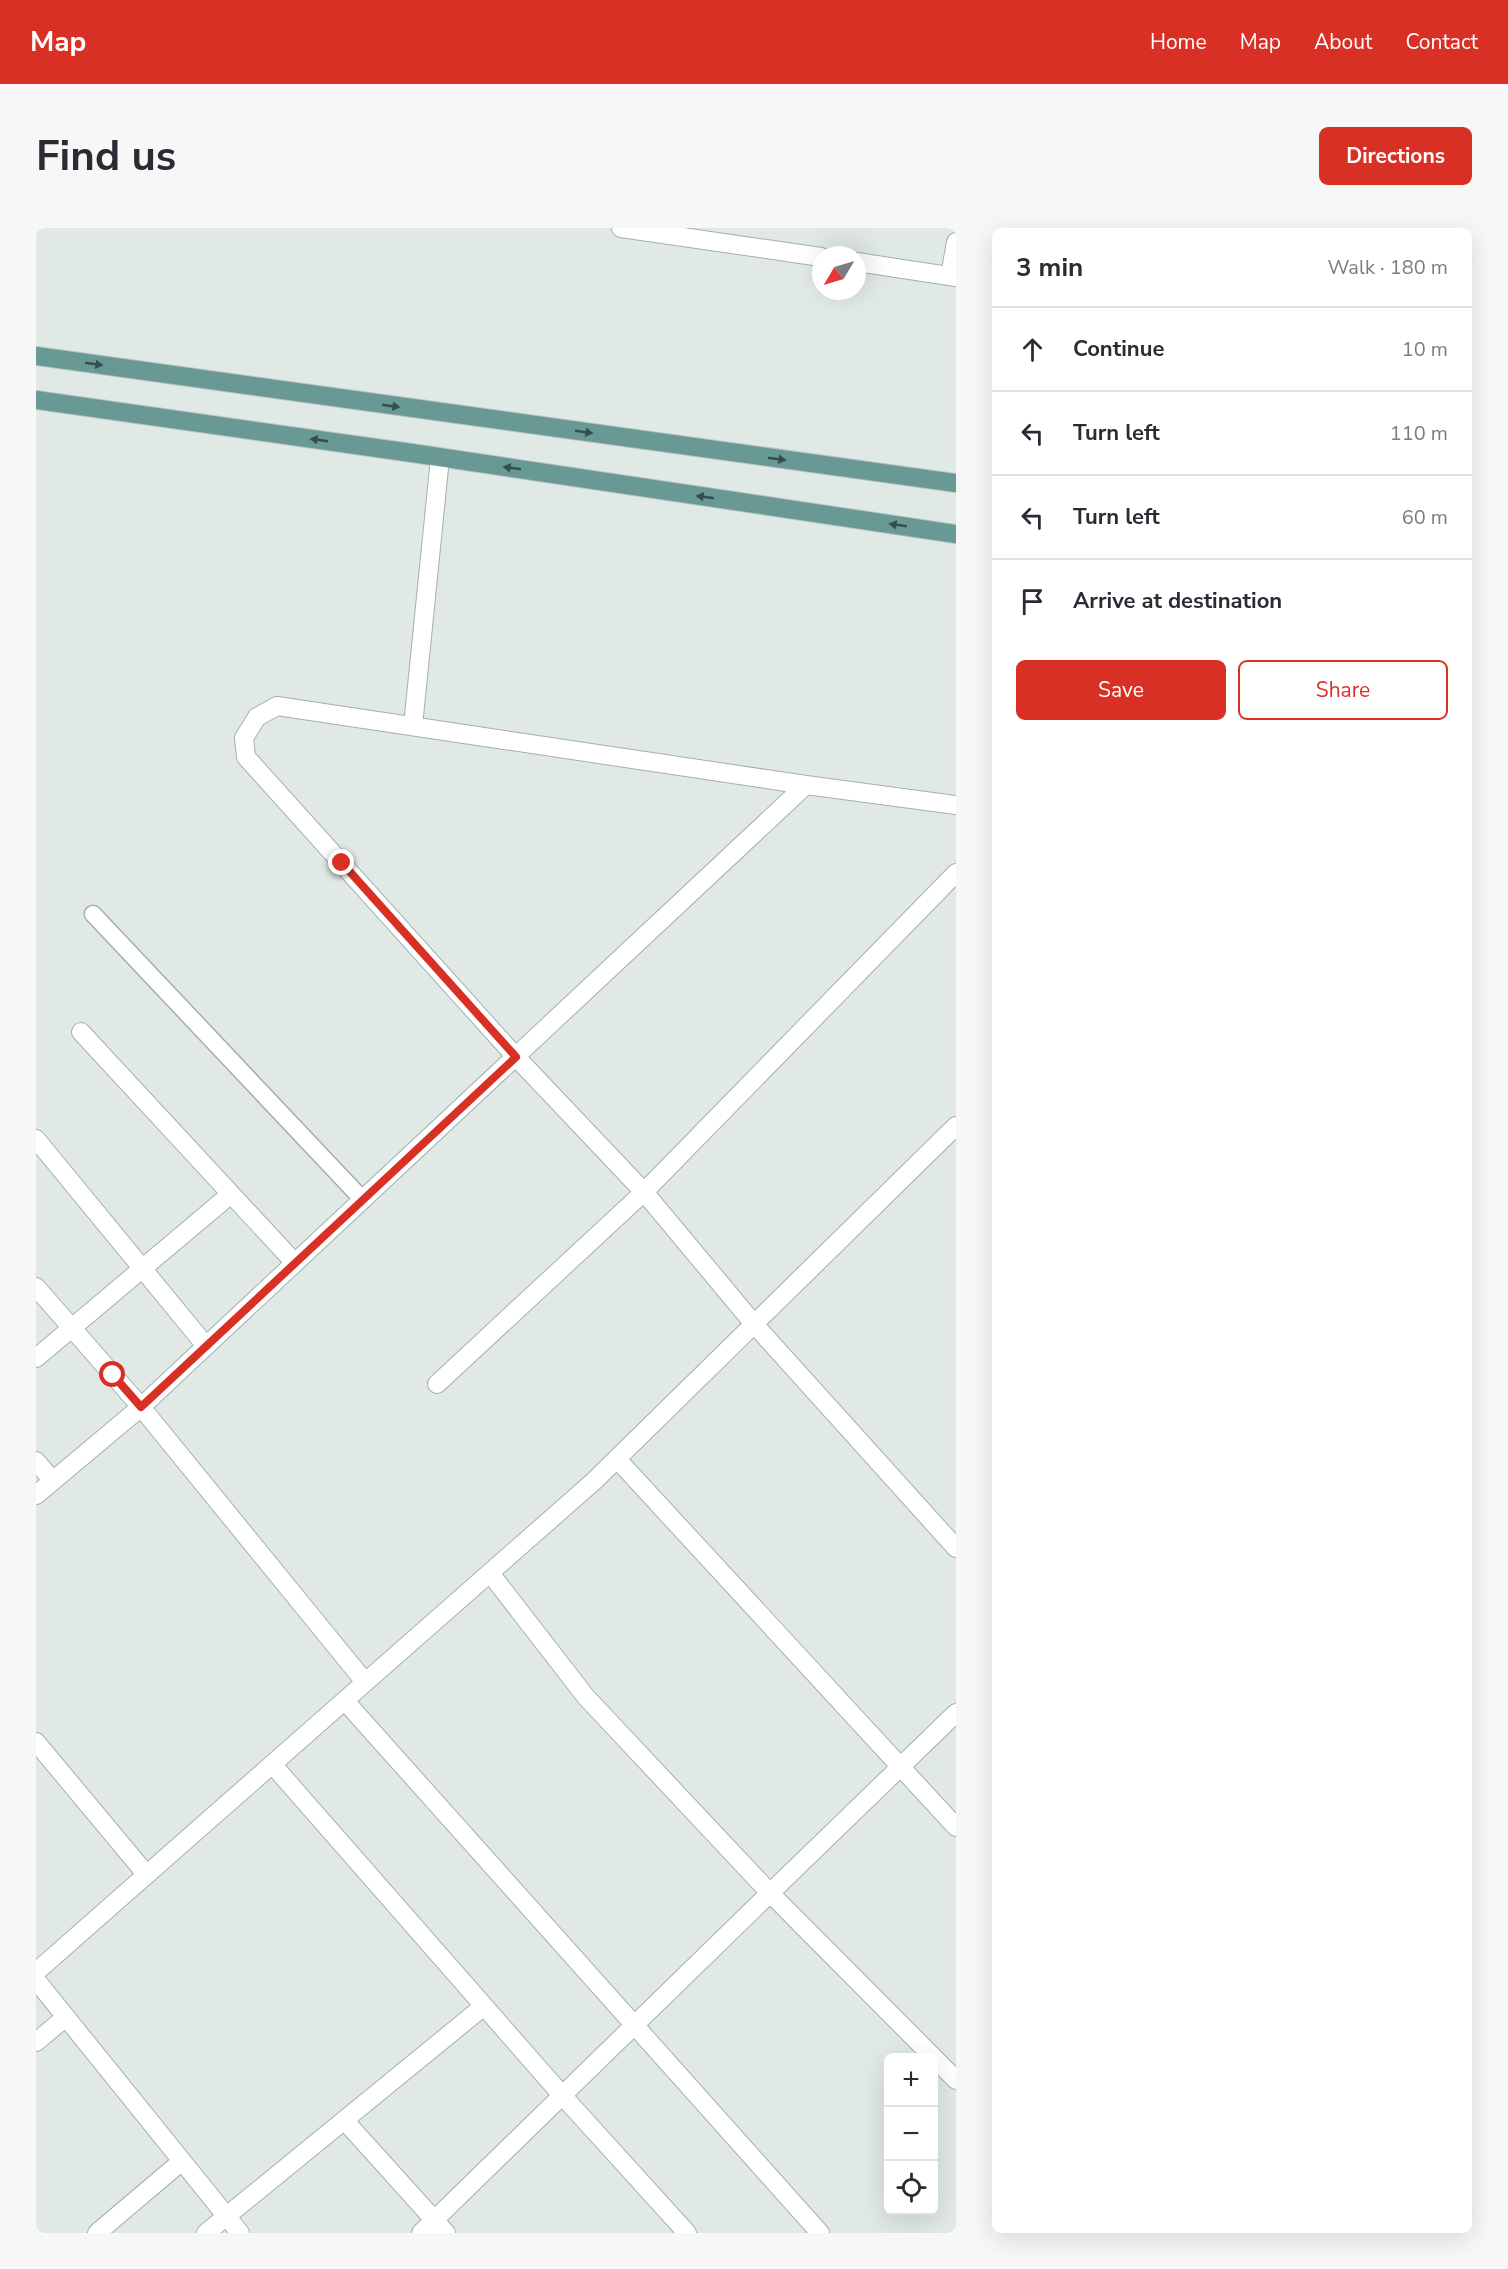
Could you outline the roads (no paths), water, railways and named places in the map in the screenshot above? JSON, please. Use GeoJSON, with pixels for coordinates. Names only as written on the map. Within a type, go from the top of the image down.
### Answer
{"type":"FeatureCollection","features":[{"type":"Feature","properties":{"kind":"main road"},"geometry":{"type":"LineString","coordinates":[[36,356],[956,483]]}},
{"type":"Feature","properties":{"kind":"main road"},"geometry":{"type":"LineString","coordinates":[[36,400],[956,534]]}},
{"type":"Feature","properties":{"kind":"street"},"geometry":{"type":"LineString","coordinates":[[621,228],[812,256]]}},
{"type":"Feature","properties":{"kind":"street"},"geometry":{"type":"LineString","coordinates":[[866,263],[953,276],[956,242]]}},
{"type":"Feature","properties":{"kind":"street"},"geometry":{"type":"LineString","coordinates":[[412,726],[440,458]]}},
{"type":"Feature","properties":{"kind":"street"},"geometry":{"type":"LineString","coordinates":[[956,805],[806,785],[277,706],[256,717],[244,738],[246,757],[516,1057],[644,1192],[754,1324],[956,1548]]}},
{"type":"Feature","properties":{"kind":"street"},"geometry":{"type":"LineString","coordinates":[[36,1495],[141,1407],[207,1347],[806,785]]}},
{"type":"Feature","properties":{"kind":"street"},"geometry":{"type":"LineString","coordinates":[[437,1383],[644,1192],[956,873]]}},
{"type":"Feature","properties":{"kind":"street"},"geometry":{"type":"LineString","coordinates":[[81,1032],[295,1263]]}},
{"type":"Feature","properties":{"kind":"street"},"geometry":{"type":"LineString","coordinates":[[36,1972],[617,1459],[956,1126]]}},
{"type":"Feature","properties":{"kind":"street"},"geometry":{"type":"LineString","coordinates":[[36,1139],[207,1347]]}},
{"type":"Feature","properties":{"kind":"street"},"geometry":{"type":"LineString","coordinates":[[36,1358],[231,1194]]}},
{"type":"Feature","properties":{"kind":"street"},"geometry":{"type":"LineString","coordinates":[[36,1287],[141,1407],[365,1682]]}},
{"type":"Feature","properties":{"kind":"street"},"geometry":{"type":"LineString","coordinates":[[617,1459],[956,1827]]}},
{"type":"Feature","properties":{"kind":"street"},"geometry":{"type":"LineString","coordinates":[[36,1461],[53,1481]]}},
{"type":"Feature","properties":{"kind":"street"},"geometry":{"type":"LineString","coordinates":[[490,1573],[586,1697],[770,1893],[956,2080]]}},
{"type":"Feature","properties":{"kind":"street"},"geometry":{"type":"LineString","coordinates":[[345,1701],[820,2233]]}},
{"type":"Feature","properties":{"kind":"street"},"geometry":{"type":"LineString","coordinates":[[421,2233],[440,2226],[561,2094],[956,1713]]}},
{"type":"Feature","properties":{"kind":"street"},"geometry":{"type":"LineString","coordinates":[[36,1742],[146,1874]]}},
{"type":"Feature","properties":{"kind":"street"},"geometry":{"type":"LineString","coordinates":[[272,1764],[561,2094],[687,2233]]}},
{"type":"Feature","properties":{"kind":"street"},"geometry":{"type":"LineString","coordinates":[[36,1980],[240,2233]]}},
{"type":"Feature","properties":{"kind":"street"},"geometry":{"type":"LineString","coordinates":[[206,2233],[484,2006]]}},
{"type":"Feature","properties":{"kind":"street"},"geometry":{"type":"LineString","coordinates":[[36,2042],[66,2017]]}},
{"type":"Feature","properties":{"kind":"street"},"geometry":{"type":"LineString","coordinates":[[345,2121],[440,2226]]}},
{"type":"Feature","properties":{"kind":"street"},"geometry":{"type":"LineString","coordinates":[[97,2233],[182,2161]]}},
{"type":"Feature","properties":{"kind":"lane"},"geometry":{"type":"LineString","coordinates":[[93,914],[363,1200]]}}]}
